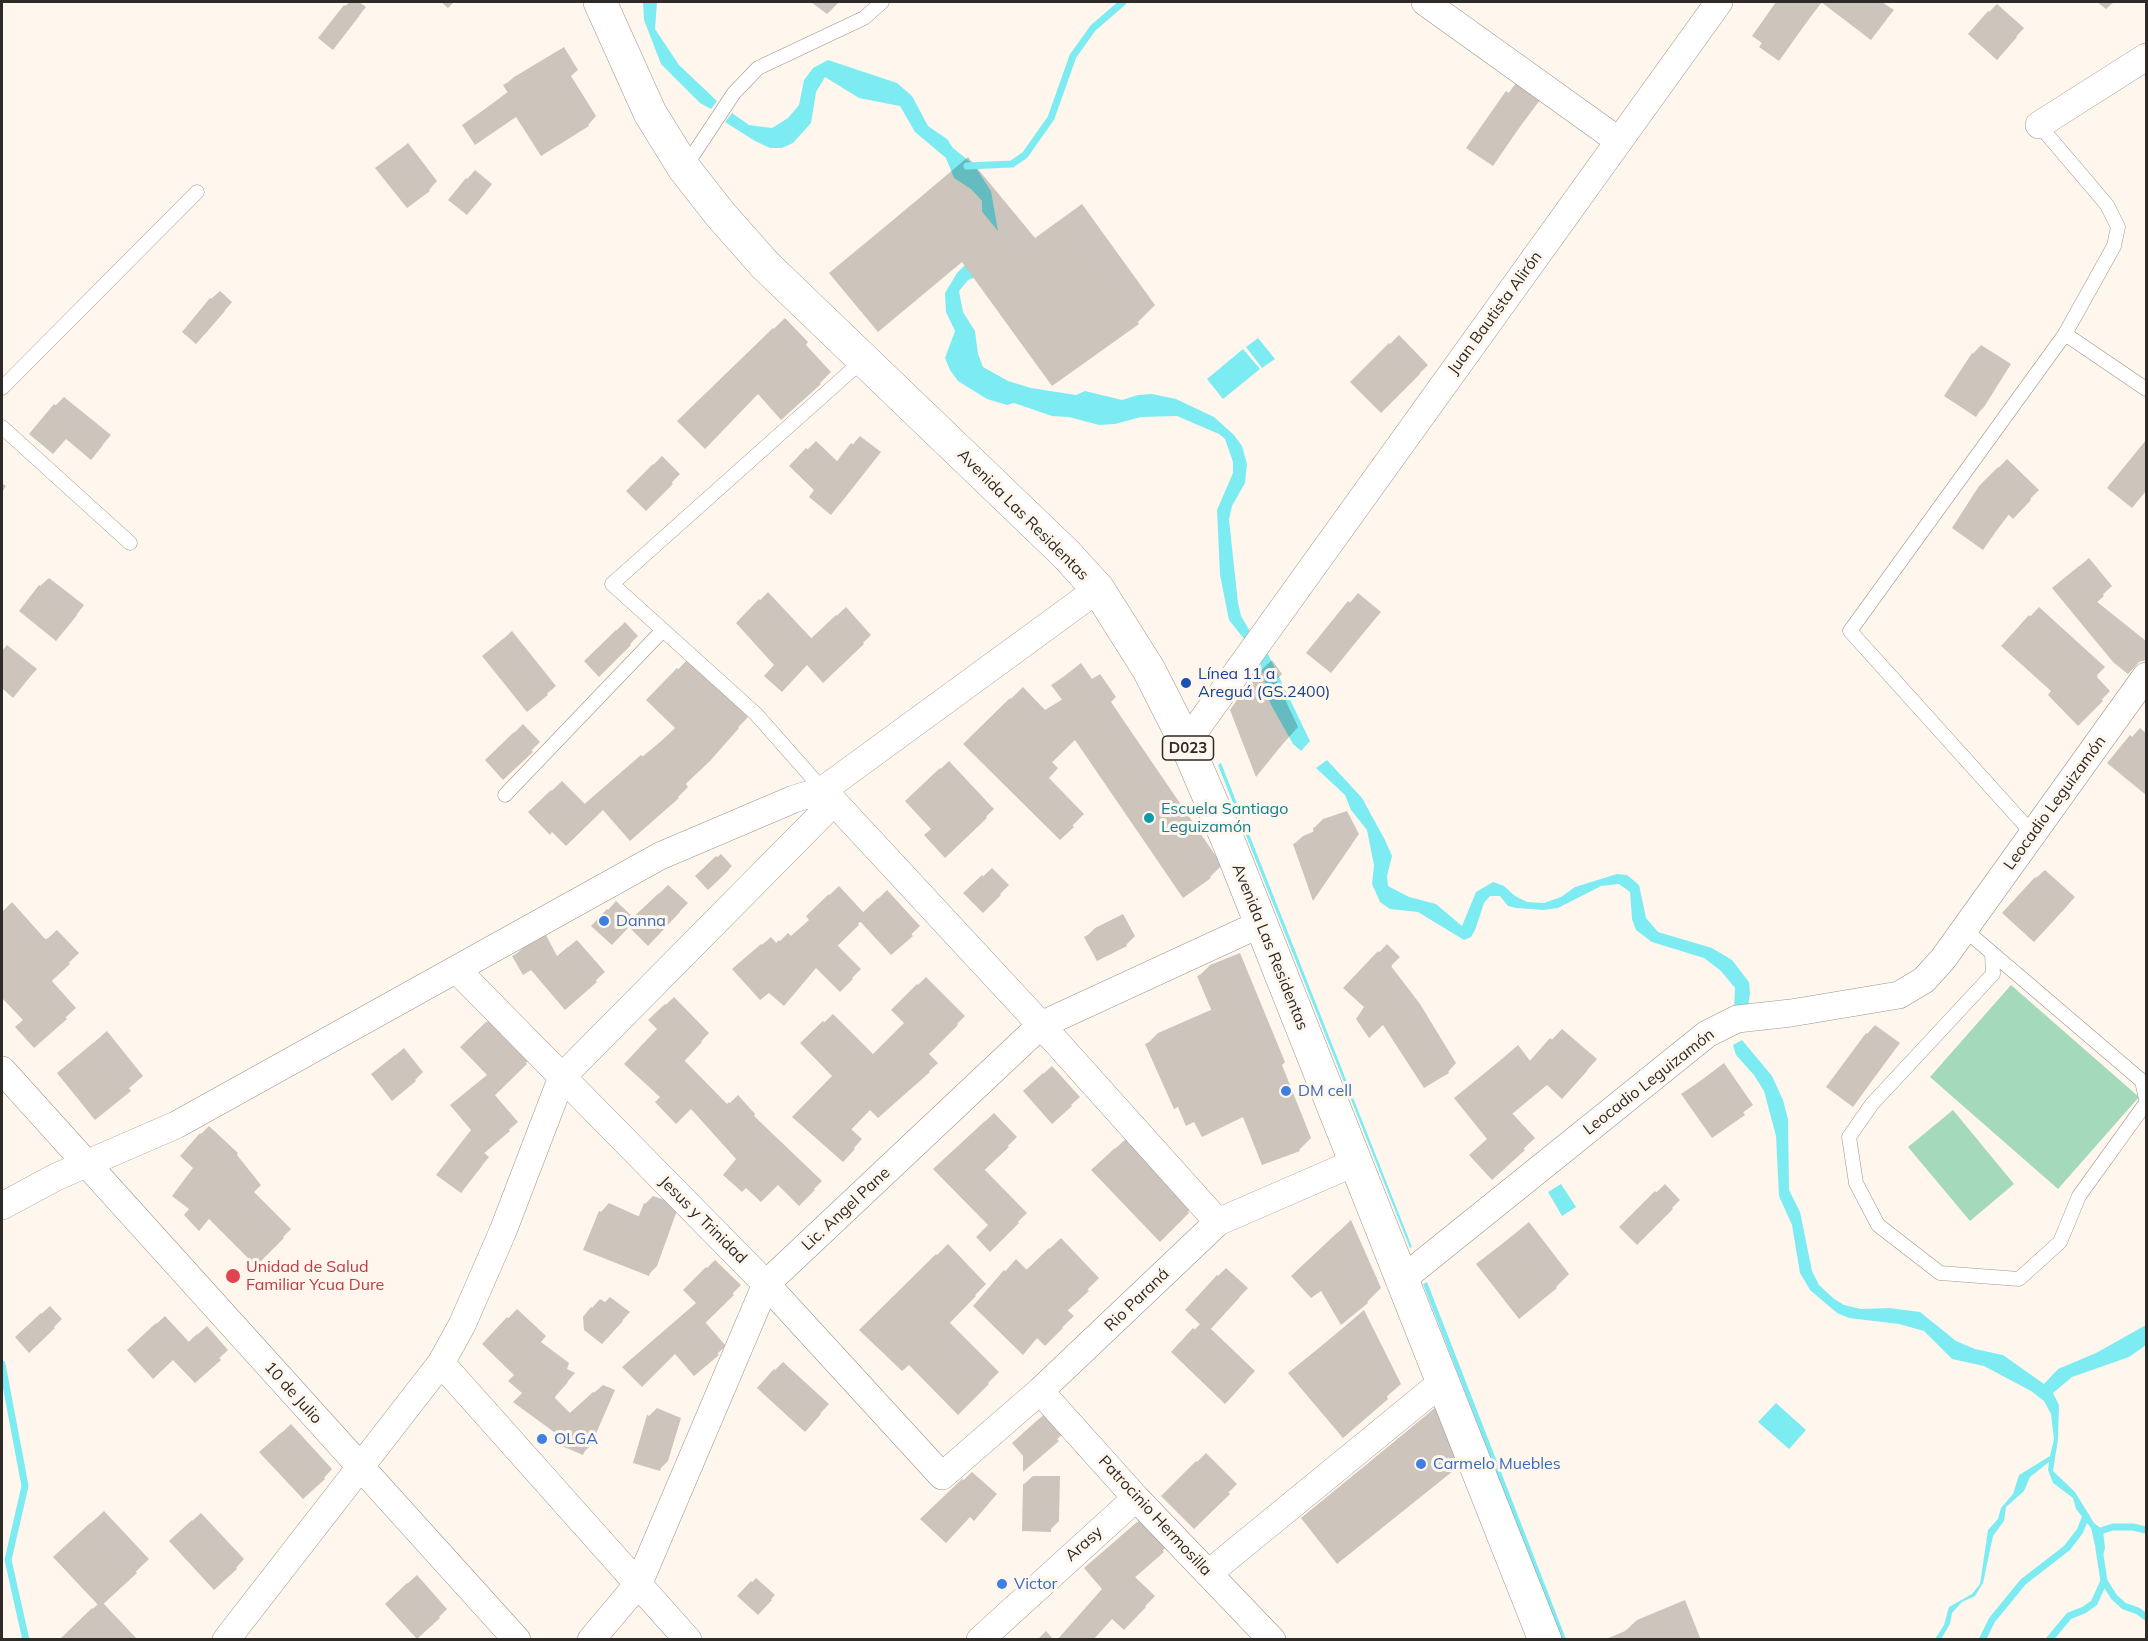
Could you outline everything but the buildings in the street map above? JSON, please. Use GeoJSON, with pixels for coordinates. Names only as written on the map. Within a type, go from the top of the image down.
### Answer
{"type":"FeatureCollection","features":[{"type":"Feature","properties":{"kind":"main road","name":"Avenida Las Residentas"},"geometry":{"type":"LineString","coordinates":[[600,2],[650,113],[684,168],[720,214],[765,265],[1066,554],[1098,589],[1149,670],[1186,743],[1260,924],[1356,1162],[1400,1281],[1545,1640]]}},
{"type":"Feature","properties":{"kind":"street"},"geometry":{"type":"LineString","coordinates":[[1426,2],[1619,141]]}},
{"type":"Feature","properties":{"kind":"street","name":"Juan Bautista Alirón"},"geometry":{"type":"LineString","coordinates":[[1186,743],[1719,2]]}},
{"type":"Feature","properties":{"kind":"street"},"geometry":{"type":"LineString","coordinates":[[2039,124],[2146,57]]}},
{"type":"Feature","properties":{"kind":"street"},"geometry":{"type":"LineString","coordinates":[[226,1640],[441,1363],[462,1324],[503,1232],[562,1077],[828,796],[1098,589]]}},
{"type":"Feature","properties":{"kind":"street","name":"Leocadio Leguizamón"},"geometry":{"type":"LineString","coordinates":[[1400,1281],[1707,1034],[1737,1019],[1791,1013],[1899,995],[1924,980],[1964,929],[2146,676]]}},
{"type":"Feature","properties":{"kind":"street"},"geometry":{"type":"LineString","coordinates":[[2,1206],[56,1177],[78,1156],[176,1125],[660,856],[794,799],[828,796]]}},
{"type":"Feature","properties":{"kind":"street"},"geometry":{"type":"LineString","coordinates":[[828,796],[1041,1025],[1218,1222]]}},
{"type":"Feature","properties":{"kind":"street","name":"Lic. Angel Pane"},"geometry":{"type":"LineString","coordinates":[[591,1640],[639,1583],[766,1284],[1041,1025],[1260,924]]}},
{"type":"Feature","properties":{"kind":"street","name":"Jesus y Trinidad"},"geometry":{"type":"LineString","coordinates":[[457,969],[766,1284],[942,1476]]}},
{"type":"Feature","properties":{"kind":"street","name":"10 de Julio"},"geometry":{"type":"LineString","coordinates":[[2,1070],[517,1640]]}},
{"type":"Feature","properties":{"kind":"street","name":"Rio Paraná"},"geometry":{"type":"LineString","coordinates":[[942,1476],[1040,1392],[1218,1222],[1356,1162]]}},
{"type":"Feature","properties":{"kind":"street"},"geometry":{"type":"LineString","coordinates":[[441,1363],[688,1640]]}},
{"type":"Feature","properties":{"kind":"street"},"geometry":{"type":"LineString","coordinates":[[1209,1573],[1441,1383]]}},
{"type":"Feature","properties":{"kind":"street","name":"Patrocinio Hermosilla"},"geometry":{"type":"LineString","coordinates":[[1040,1392],[1136,1498],[1272,1640]]}},
{"type":"Feature","properties":{"kind":"street","name":"Arasy"},"geometry":{"type":"LineString","coordinates":[[980,1640],[1136,1498]]}},
{"type":"Feature","properties":{"kind":"lane"},"geometry":{"type":"LineString","coordinates":[[684,168],[734,93],[758,68],[864,18],[882,2]]}},
{"type":"Feature","properties":{"kind":"lane"},"geometry":{"type":"LineString","coordinates":[[2033,834],[1850,632],[2065,334],[2114,246],[2118,227],[2107,205],[2039,124]]}},
{"type":"Feature","properties":{"kind":"lane"},"geometry":{"type":"LineString","coordinates":[[2,388],[196,192]]}},
{"type":"Feature","properties":{"kind":"lane"},"geometry":{"type":"LineString","coordinates":[[2065,334],[2146,389]]}},
{"type":"Feature","properties":{"kind":"lane"},"geometry":{"type":"LineString","coordinates":[[828,796],[756,714],[612,584],[863,360]]}},
{"type":"Feature","properties":{"kind":"lane"},"geometry":{"type":"LineString","coordinates":[[2,427],[130,543]]}},
{"type":"Feature","properties":{"kind":"lane"},"geometry":{"type":"LineString","coordinates":[[505,795],[663,630]]}},
{"type":"Feature","properties":{"kind":"lane"},"geometry":{"type":"LineString","coordinates":[[1964,929],[2142,1081],[2146,1101],[2079,1196],[2060,1242],[2019,1280],[1940,1273],[1878,1225],[1856,1183],[1849,1137],[1872,1104],[1993,974],[1992,953]]}},
{"type":"Feature","properties":{"kind":"green space"},"geometry":{"type":"Polygon","coordinates":[[[2011,985],[2139,1097],[2058,1189],[1930,1077],[2011,985]]]}},
{"type":"Feature","properties":{"kind":"green space"},"geometry":{"type":"Polygon","coordinates":[[[1953,1110],[2014,1184],[1970,1221],[1908,1147],[1953,1110]]]}},
{"type":"Feature","properties":{"kind":"water"},"geometry":{"type":"Polygon","coordinates":[[[643,2],[657,2],[655,29],[679,65],[717,101],[711,109],[700,103],[661,64],[644,20],[643,2]]]}},
{"type":"Feature","properties":{"kind":"water"},"geometry":{"type":"Polygon","coordinates":[[[828,60],[897,83],[912,96],[928,126],[947,139],[953,148],[974,165],[991,191],[998,231],[981,275],[968,280],[959,291],[963,312],[975,331],[978,354],[983,367],[1008,381],[1031,388],[1076,395],[1085,391],[1122,400],[1152,394],[1176,399],[1214,417],[1234,435],[1242,446],[1247,464],[1245,483],[1232,506],[1229,520],[1238,603],[1241,616],[1251,633],[1245,640],[1229,620],[1220,575],[1217,510],[1233,473],[1233,462],[1225,439],[1219,434],[1177,416],[1141,417],[1115,424],[1099,425],[1069,417],[1052,416],[1014,403],[1007,405],[987,399],[958,381],[950,370],[945,358],[955,331],[946,312],[945,293],[957,273],[974,256],[982,201],[971,189],[954,178],[946,158],[915,132],[900,106],[859,98],[825,77],[816,92],[811,123],[793,143],[782,148],[770,148],[725,122],[732,113],[749,125],[772,128],[788,118],[799,105],[804,80],[813,68],[828,60]]]}},
{"type":"Feature","properties":{"kind":"water"},"geometry":{"type":"Polygon","coordinates":[[[1258,338],[1275,359],[1262,368],[1246,347],[1258,338]]]}},
{"type":"Feature","properties":{"kind":"water"},"geometry":{"type":"Polygon","coordinates":[[[1243,349],[1260,369],[1223,399],[1207,379],[1243,349]]]}},
{"type":"Feature","properties":{"kind":"water"},"geometry":{"type":"Polygon","coordinates":[[[1267,652],[1310,741],[1301,751],[1293,744],[1270,703],[1260,662],[1267,652]]]}},
{"type":"Feature","properties":{"kind":"water"},"geometry":{"type":"Polygon","coordinates":[[[1327,760],[1362,798],[1385,840],[1392,856],[1387,876],[1388,886],[1409,897],[1436,904],[1462,926],[1476,892],[1493,882],[1504,886],[1515,896],[1527,902],[1544,903],[1561,897],[1575,887],[1617,874],[1627,875],[1639,885],[1646,918],[1658,932],[1712,948],[1732,960],[1749,982],[1748,1007],[1734,1009],[1735,988],[1721,971],[1704,958],[1652,942],[1636,930],[1632,919],[1630,892],[1619,884],[1601,886],[1558,908],[1543,910],[1508,906],[1500,896],[1490,896],[1484,903],[1471,937],[1464,940],[1418,912],[1390,909],[1380,902],[1372,884],[1374,865],[1367,830],[1351,810],[1345,795],[1316,768],[1327,760]]]}},
{"type":"Feature","properties":{"kind":"water"},"geometry":{"type":"Polygon","coordinates":[[[1221,763],[1412,1247],[1410,1248],[1218,765],[1221,763]]]}},
{"type":"Feature","properties":{"kind":"water"},"geometry":{"type":"Polygon","coordinates":[[[1742,1040],[1772,1076],[1783,1100],[1788,1119],[1789,1190],[1800,1212],[1812,1271],[1819,1285],[1833,1298],[1844,1305],[1861,1309],[1889,1308],[1920,1312],[1956,1341],[1975,1349],[2003,1355],[2044,1384],[2058,1369],[2096,1353],[2146,1325],[2146,1345],[2129,1357],[2072,1377],[2053,1393],[2059,1405],[2058,1439],[2053,1471],[2075,1492],[2094,1523],[2103,1530],[2105,1548],[2103,1556],[2097,1554],[2091,1528],[2076,1509],[2073,1498],[2053,1483],[2048,1470],[2049,1462],[2030,1477],[2024,1491],[2006,1507],[2004,1521],[1993,1536],[1983,1583],[1975,1596],[1962,1602],[1952,1613],[1950,1624],[1941,1639],[1935,1639],[1944,1625],[1949,1607],[1972,1594],[1980,1584],[1988,1530],[1998,1519],[2001,1508],[2013,1494],[2019,1475],[2050,1456],[2054,1439],[2051,1414],[2044,1401],[2031,1391],[1984,1366],[1952,1359],[1924,1331],[1899,1324],[1849,1318],[1837,1313],[1810,1290],[1800,1273],[1792,1225],[1779,1196],[1776,1136],[1764,1091],[1754,1075],[1736,1055],[1733,1045],[1742,1040]]]}},
{"type":"Feature","properties":{"kind":"water"},"geometry":{"type":"Polygon","coordinates":[[[1561,1184],[1576,1207],[1562,1216],[1548,1192],[1561,1184]]]}},
{"type":"Feature","properties":{"kind":"water"},"geometry":{"type":"Polygon","coordinates":[[[1427,1282],[1566,1639],[1561,1639],[1423,1284],[1427,1282]]]}},
{"type":"Feature","properties":{"kind":"water"},"geometry":{"type":"Polygon","coordinates":[[[1776,1403],[1806,1430],[1789,1449],[1758,1422],[1776,1403]]]}},
{"type":"Feature","properties":{"kind":"waterway"},"geometry":{"type":"LineString","coordinates":[[967,166],[1012,164],[1025,155],[1051,118],[1073,56],[1093,28],[1123,2]]}},
{"type":"Feature","properties":{"kind":"waterway"},"geometry":{"type":"LineString","coordinates":[[2,1364],[25,1486],[8,1560],[26,1640]]}},
{"type":"Feature","properties":{"kind":"waterway"},"geometry":{"type":"LineString","coordinates":[[1982,1640],[1992,1620],[2023,1582],[2067,1548],[2080,1531],[2086,1516]]}},
{"type":"Feature","properties":{"kind":"waterway"},"geometry":{"type":"LineString","coordinates":[[2097,1532],[2113,1527],[2133,1527],[2146,1530]]}},
{"type":"Feature","properties":{"kind":"waterway"},"geometry":{"type":"LineString","coordinates":[[2099,1549],[2104,1581],[2114,1597],[2124,1606],[2146,1617]]}},
{"type":"Feature","properties":{"kind":"waterway"},"geometry":{"type":"LineString","coordinates":[[2049,1640],[2069,1616],[2094,1603],[2104,1581]]}},
{"type":"Feature","properties":{"kind":"place","name":"Línea 11 a Areguá (GS.2400)"},"geometry":{"type":"Point","coordinates":[1186,683]}},
{"type":"Feature","properties":{"kind":"place","name":"Escuela Santiago Leguizamón"},"geometry":{"type":"Point","coordinates":[1149,818]}},
{"type":"Feature","properties":{"kind":"place","name":"Danna"},"geometry":{"type":"Point","coordinates":[604,921]}},
{"type":"Feature","properties":{"kind":"place","name":"DM cell"},"geometry":{"type":"Point","coordinates":[1286,1091]}},
{"type":"Feature","properties":{"kind":"place","name":"Unidad de Salud Familiar Ycua Dure"},"geometry":{"type":"Point","coordinates":[233,1276]}},
{"type":"Feature","properties":{"kind":"place","name":"OLGA"},"geometry":{"type":"Point","coordinates":[542,1439]}},
{"type":"Feature","properties":{"kind":"place","name":"Carmelo Muebles"},"geometry":{"type":"Point","coordinates":[1421,1464]}},
{"type":"Feature","properties":{"kind":"place","name":"Victor"},"geometry":{"type":"Point","coordinates":[1002,1584]}}]}
